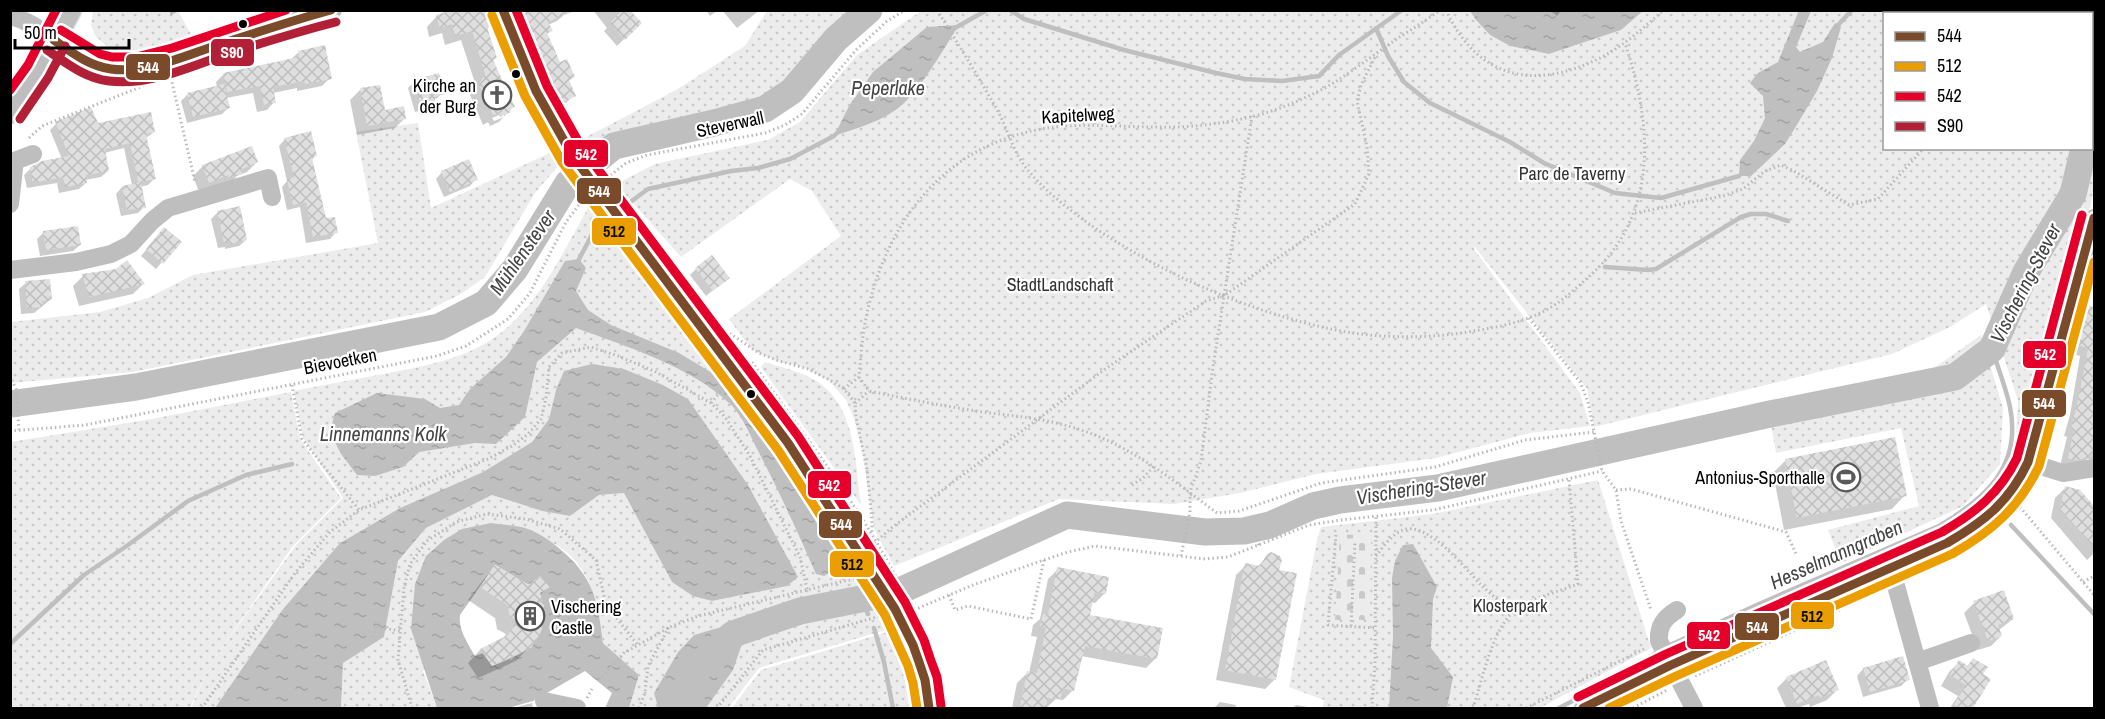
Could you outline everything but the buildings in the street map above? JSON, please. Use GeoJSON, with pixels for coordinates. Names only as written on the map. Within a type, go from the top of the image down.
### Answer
{"type":"FeatureCollection","features":[{"type":"Feature","properties":{"kind":"main road"},"geometry":{"type":"LineString","coordinates":[[10,112],[38,71],[70,10]]}},
{"type":"Feature","properties":{"kind":"street"},"geometry":{"type":"LineString","coordinates":[[10,16],[30,23],[79,57],[111,69],[146,67],[167,62],[333,10]]}},
{"type":"Feature","properties":{"kind":"street"},"geometry":{"type":"LineString","coordinates":[[503,10],[536,91],[572,155],[788,443],[861,556],[864,576],[895,609],[919,662],[925,680],[929,708]]}},
{"type":"Feature","properties":{"kind":"street"},"geometry":{"type":"LineString","coordinates":[[10,204],[14,169],[12,162],[29,147]]}},
{"type":"Feature","properties":{"kind":"street"},"geometry":{"type":"LineString","coordinates":[[10,270],[76,262],[111,254],[131,244],[152,221],[168,208],[277,176],[272,197]]}},
{"type":"Feature","properties":{"kind":"street"},"geometry":{"type":"LineString","coordinates":[[1583,708],[1663,647],[1891,568],[1947,543],[1975,527],[1996,510],[2009,496],[2028,462],[2094,218]]}},
{"type":"Feature","properties":{"kind":"street"},"geometry":{"type":"LineString","coordinates":[[2028,462],[2063,473],[2094,468]]}},
{"type":"Feature","properties":{"kind":"street"},"geometry":{"type":"LineString","coordinates":[[1891,568],[1930,708]]}},
{"type":"Feature","properties":{"kind":"street"},"geometry":{"type":"LineString","coordinates":[[1677,610],[1667,616],[1663,647],[1694,708]]}},
{"type":"Feature","properties":{"kind":"street"},"geometry":{"type":"LineString","coordinates":[[1917,662],[1971,643]]}},
{"type":"Feature","properties":{"kind":"street"},"geometry":{"type":"LineString","coordinates":[[544,700],[577,708]]}},
{"type":"Feature","properties":{"kind":"path","name":"Steverwall"},"geometry":{"type":"LineString","coordinates":[[593,183],[626,163],[647,154],[765,133],[785,125],[802,114],[855,50],[886,22],[905,10]]}},
{"type":"Feature","properties":{"kind":"path"},"geometry":{"type":"LineString","coordinates":[[937,10],[997,110],[1019,157],[1035,178],[1085,220],[1156,264],[1204,288],[1278,314],[1332,329],[1392,336],[1445,336],[1495,327],[1529,317],[1550,308],[1602,264],[1621,240],[1635,213],[1640,190],[1645,135],[1637,77],[1625,43]]}},
{"type":"Feature","properties":{"kind":"path","name":"Kapitelweg"},"geometry":{"type":"LineString","coordinates":[[859,377],[866,318],[884,259],[906,218],[924,194],[943,174],[966,157],[1009,137],[1063,126],[1099,124],[1186,127],[1252,116],[1277,108],[1333,83],[1440,10]]}},
{"type":"Feature","properties":{"kind":"path"},"geometry":{"type":"LineString","coordinates":[[1446,10],[1466,44],[1490,65],[1520,76],[1540,77],[1579,68],[1603,57],[1625,43],[1664,10]]}},
{"type":"Feature","properties":{"kind":"path"},"geometry":{"type":"LineString","coordinates":[[861,556],[890,530],[1108,367],[1206,301],[1225,295],[1355,204],[1369,174],[1368,147],[1357,101],[1361,85],[1376,55]]}},
{"type":"Feature","properties":{"kind":"path"},"geometry":{"type":"LineString","coordinates":[[167,62],[199,199]]}},
{"type":"Feature","properties":{"kind":"path"},"geometry":{"type":"LineString","coordinates":[[29,147],[42,126],[143,86],[146,67]]}},
{"type":"Feature","properties":{"kind":"path"},"geometry":{"type":"LineString","coordinates":[[1181,556],[1190,513],[1190,492],[1201,461],[1252,116]]}},
{"type":"Feature","properties":{"kind":"path"},"geometry":{"type":"LineString","coordinates":[[1635,213],[1723,196],[1743,189],[1765,171],[1781,165],[1849,205],[1878,199],[1922,150]]}},
{"type":"Feature","properties":{"kind":"path","name":"Bievoetken"},"geometry":{"type":"LineString","coordinates":[[10,431],[85,425],[437,356],[466,346],[488,334],[508,319],[530,293],[566,222],[593,183]]}},
{"type":"Feature","properties":{"kind":"path"},"geometry":{"type":"LineString","coordinates":[[1526,708],[1663,647],[1622,521],[1616,490],[1602,471],[1588,402],[1580,382],[1529,317]]}},
{"type":"Feature","properties":{"kind":"path"},"geometry":{"type":"LineString","coordinates":[[723,328],[759,353],[808,369],[844,389],[855,403],[867,469],[872,535]]}},
{"type":"Feature","properties":{"kind":"path"},"geometry":{"type":"LineString","coordinates":[[202,708],[295,573],[330,532],[359,510],[488,459],[512,446],[528,434],[541,419],[549,367],[562,353],[591,347],[656,372],[711,403],[725,417],[760,474],[800,557],[807,589]]}},
{"type":"Feature","properties":{"kind":"path"},"geometry":{"type":"LineString","coordinates":[[752,362],[872,535],[892,570]]}},
{"type":"Feature","properties":{"kind":"path"},"geometry":{"type":"LineString","coordinates":[[10,376],[16,389],[19,430]]}},
{"type":"Feature","properties":{"kind":"path"},"geometry":{"type":"LineString","coordinates":[[844,389],[859,377],[869,391],[981,412],[1040,419],[1082,430],[1123,448],[1154,466],[1217,513],[1239,512],[1321,483],[1435,467],[1525,440],[1594,432]]}},
{"type":"Feature","properties":{"kind":"path"},"geometry":{"type":"LineString","coordinates":[[711,403],[730,381]]}},
{"type":"Feature","properties":{"kind":"path"},"geometry":{"type":"LineString","coordinates":[[292,384],[302,439],[359,510]]}},
{"type":"Feature","properties":{"kind":"path"},"geometry":{"type":"LineString","coordinates":[[855,403],[869,391]]}},
{"type":"Feature","properties":{"kind":"path"},"geometry":{"type":"LineString","coordinates":[[1132,485],[1143,478],[1154,466]]}},
{"type":"Feature","properties":{"kind":"path"},"geometry":{"type":"LineString","coordinates":[[913,610],[1044,560],[1095,546],[1205,559],[1228,557],[1309,525],[1433,510],[1602,471]]}},
{"type":"Feature","properties":{"kind":"path"},"geometry":{"type":"LineString","coordinates":[[1473,708],[1495,639],[1512,612],[1522,605],[1578,584],[1569,479]]}},
{"type":"Feature","properties":{"kind":"path"},"geometry":{"type":"LineString","coordinates":[[1616,490],[1631,489],[1786,532],[1797,556]]}},
{"type":"Feature","properties":{"kind":"path"},"geometry":{"type":"LineString","coordinates":[[2009,496],[2094,595]]}},
{"type":"Feature","properties":{"kind":"path"},"geometry":{"type":"LineString","coordinates":[[412,708],[398,660],[404,588],[410,564],[427,541],[456,522],[487,514],[526,519],[560,528],[596,560],[606,606],[637,644]]}},
{"type":"Feature","properties":{"kind":"path"},"geometry":{"type":"LineString","coordinates":[[1372,708],[1376,628],[1376,516]]}},
{"type":"Feature","properties":{"kind":"path"},"geometry":{"type":"LineString","coordinates":[[1376,556],[1390,540],[1403,530],[1420,530],[1457,557],[1481,584],[1512,612]]}},
{"type":"Feature","properties":{"kind":"path"},"geometry":{"type":"LineString","coordinates":[[1256,534],[1259,546]]}},
{"type":"Feature","properties":{"kind":"path"},"geometry":{"type":"LineString","coordinates":[[1336,535],[1328,625],[1376,628]]}},
{"type":"Feature","properties":{"kind":"path"},"geometry":{"type":"LineString","coordinates":[[1351,626],[1355,542]]}},
{"type":"Feature","properties":{"kind":"path"},"geometry":{"type":"LineString","coordinates":[[950,595],[955,610],[968,606],[1031,619],[1044,560]]}},
{"type":"Feature","properties":{"kind":"path"},"geometry":{"type":"LineString","coordinates":[[598,680],[624,653],[637,644],[698,616],[864,576]]}},
{"type":"Feature","properties":{"kind":"path"},"geometry":{"type":"LineString","coordinates":[[2083,582],[2094,576]]}},
{"type":"Feature","properties":{"kind":"path"},"geometry":{"type":"LineString","coordinates":[[717,708],[763,650],[879,617],[884,625]]}},
{"type":"Feature","properties":{"kind":"path"},"geometry":{"type":"LineString","coordinates":[[373,638],[377,620]]}},
{"type":"Feature","properties":{"kind":"path"},"geometry":{"type":"LineString","coordinates":[[376,627],[401,631]]}},
{"type":"Feature","properties":{"kind":"path"},"geometry":{"type":"LineString","coordinates":[[639,708],[645,693],[648,666],[670,627]]}},
{"type":"Feature","properties":{"kind":"path"},"geometry":{"type":"LineString","coordinates":[[511,658],[544,700]]}},
{"type":"Feature","properties":{"kind":"green space"},"geometry":{"type":"Polygon","coordinates":[[[93,11],[178,11],[192,36],[192,44],[139,58],[112,50],[96,37],[91,25],[93,11]]]}},
{"type":"Feature","properties":{"kind":"green space"},"geometry":{"type":"Polygon","coordinates":[[[767,11],[852,11],[791,82],[759,102],[609,138],[583,156],[575,143],[676,90],[745,46],[767,11]]]}},
{"type":"Feature","properties":{"kind":"green space"},"geometry":{"type":"Polygon","coordinates":[[[921,11],[1470,11],[1490,35],[1510,46],[1549,54],[1621,30],[1643,11],[2028,11],[1883,12],[1883,150],[2093,150],[2094,36],[2094,191],[2074,272],[2035,405],[2015,452],[2018,400],[1986,304],[1950,327],[1892,354],[1594,427],[1587,389],[1474,246],[1580,393],[1590,426],[1530,433],[1436,458],[1316,474],[1240,493],[1174,504],[1059,499],[894,566],[874,529],[863,455],[855,421],[846,400],[829,381],[803,367],[777,361],[752,350],[729,319],[841,236],[812,191],[790,179],[681,257],[616,184],[655,164],[768,140],[800,122],[857,55],[921,11]]]}},
{"type":"Feature","properties":{"kind":"green space"},"geometry":{"type":"Polygon","coordinates":[[[418,123],[431,208],[554,151],[559,165],[535,193],[485,277],[461,294],[425,312],[133,372],[11,383],[11,322],[100,312],[148,298],[193,275],[378,243],[356,132],[418,123]]]}},
{"type":"Feature","properties":{"kind":"green space"},"geometry":{"type":"Polygon","coordinates":[[[593,199],[846,548],[889,629],[759,668],[728,708],[706,708],[733,670],[721,627],[694,635],[678,652],[654,693],[658,708],[629,708],[639,675],[603,643],[595,600],[576,562],[553,543],[531,534],[491,523],[423,671],[437,708],[341,708],[343,663],[384,637],[398,561],[426,528],[492,495],[542,511],[570,516],[599,495],[624,493],[672,582],[712,601],[746,594],[688,399],[663,385],[624,369],[556,390],[549,419],[532,442],[483,472],[400,508],[340,543],[283,609],[215,708],[191,708],[209,666],[190,708],[11,708],[11,442],[152,419],[291,392],[300,439],[341,498],[293,546],[212,662],[296,545],[343,498],[303,438],[294,391],[451,359],[482,345],[510,325],[534,298],[556,266],[593,199]]]}},
{"type":"Feature","properties":{"kind":"green space"},"geometry":{"type":"Polygon","coordinates":[[[1981,335],[2003,408],[2000,464],[1963,506],[1841,563],[1828,530],[1919,506],[1901,428],[1776,453],[1770,419],[1901,391],[1981,335]]]}},
{"type":"Feature","properties":{"kind":"green space"},"geometry":{"type":"Polygon","coordinates":[[[765,362],[809,377],[824,387],[836,400],[845,415],[850,432],[861,505],[761,367],[765,362]]]}},
{"type":"Feature","properties":{"kind":"green space","name":"Klosterpark"},"geometry":{"type":"Polygon","coordinates":[[[1598,480],[1651,648],[1540,708],[1323,708],[1324,700],[1289,687],[1321,527],[1433,514],[1598,480]]]}},
{"type":"Feature","properties":{"kind":"green space"},"geometry":{"type":"Polygon","coordinates":[[[1371,534],[1370,620],[1335,620],[1340,535],[1371,534]]]}},
{"type":"Feature","properties":{"kind":"green space"},"geometry":{"type":"Polygon","coordinates":[[[890,631],[903,666],[909,708],[732,708],[761,670],[890,631]]]}},
{"type":"Feature","properties":{"kind":"water"},"geometry":{"type":"Polygon","coordinates":[[[1799,10],[1811,11],[1796,47],[1800,52],[1823,42],[1835,23],[1841,27],[1832,58],[1817,91],[1785,144],[1751,176],[1739,176],[1740,160],[1754,141],[1765,118],[1763,96],[1750,83],[1758,73],[1778,62],[1799,10]]]}},
{"type":"Feature","properties":{"kind":"water"},"geometry":{"type":"Polygon","coordinates":[[[1470,11],[1643,11],[1621,30],[1549,54],[1510,46],[1490,35],[1470,11]]]}},
{"type":"Feature","properties":{"kind":"water","name":"Peperlake"},"geometry":{"type":"Polygon","coordinates":[[[959,25],[925,77],[902,105],[879,120],[834,136],[849,106],[873,72],[927,27],[959,25]]]}},
{"type":"Feature","properties":{"kind":"water","name":"Linnemanns Kolk"},"geometry":{"type":"Polygon","coordinates":[[[579,259],[586,268],[576,291],[588,310],[611,325],[679,353],[722,379],[840,544],[840,566],[824,576],[816,574],[747,427],[728,402],[695,378],[656,358],[576,328],[537,362],[525,417],[496,444],[475,443],[419,452],[403,467],[375,476],[357,475],[341,454],[330,432],[335,413],[377,393],[425,399],[440,408],[459,405],[470,389],[506,357],[565,261],[579,259]]]}},
{"type":"Feature","properties":{"kind":"water"},"geometry":{"type":"Polygon","coordinates":[[[592,364],[624,369],[663,385],[688,399],[748,485],[798,577],[787,586],[712,601],[693,596],[672,582],[624,493],[599,495],[570,516],[542,511],[492,495],[426,528],[398,561],[384,637],[343,663],[341,708],[215,708],[283,609],[340,543],[400,508],[483,472],[532,442],[549,419],[556,390],[564,371],[592,364]]]}},
{"type":"Feature","properties":{"kind":"water"},"geometry":{"type":"Polygon","coordinates":[[[491,523],[524,528],[545,538],[571,559],[587,580],[592,591],[599,615],[603,643],[639,675],[629,708],[605,708],[612,693],[585,671],[533,701],[508,708],[437,708],[411,629],[415,584],[426,556],[444,540],[462,529],[491,523]],[[495,565],[460,615],[462,631],[475,656],[483,653],[492,666],[531,646],[541,632],[543,622],[540,593],[549,587],[540,576],[529,585],[495,565]]]}},
{"type":"Feature","properties":{"kind":"water"},"geometry":{"type":"Polygon","coordinates":[[[1413,544],[1437,587],[1433,599],[1431,648],[1453,677],[1447,708],[1389,708],[1393,636],[1392,578],[1395,561],[1403,545],[1413,544]]]}},
{"type":"Feature","properties":{"kind":"water"},"geometry":{"type":"Polygon","coordinates":[[[721,627],[743,641],[733,670],[706,708],[658,708],[654,693],[678,652],[694,635],[721,627]]]}},
{"type":"Feature","properties":{"kind":"waterway","name":"Mühlenstever"},"geometry":{"type":"LineString","coordinates":[[10,404],[136,387],[439,327],[486,303],[515,269],[568,183],[614,146],[765,109],[792,91],[836,39],[869,10]]}},
{"type":"Feature","properties":{"kind":"waterway","name":"Peperlake"},"geometry":{"type":"LineString","coordinates":[[955,28],[987,10]]}},
{"type":"Feature","properties":{"kind":"waterway","name":"Peperlake"},"geometry":{"type":"LineString","coordinates":[[1010,10],[1024,19],[1124,50],[1245,79],[1282,81],[1319,76],[1339,55],[1402,10]]}},
{"type":"Feature","properties":{"kind":"waterway"},"geometry":{"type":"LineString","coordinates":[[1838,25],[1852,10]]}},
{"type":"Feature","properties":{"kind":"waterway"},"geometry":{"type":"LineString","coordinates":[[1376,28],[1388,56],[1404,82],[1430,103],[1510,142],[1544,163],[1615,193],[1661,198],[1739,176]]}},
{"type":"Feature","properties":{"kind":"waterway","name":"Vischering-Stever"},"geometry":{"type":"LineString","coordinates":[[2093,115],[2094,109]]}},
{"type":"Feature","properties":{"kind":"waterway","name":"Peperlake"},"geometry":{"type":"LineString","coordinates":[[629,203],[648,189],[731,171],[758,168],[790,159],[838,132]]}},
{"type":"Feature","properties":{"kind":"waterway","name":"Vischering-Stever"},"geometry":{"type":"LineString","coordinates":[[671,708],[705,660],[733,634],[800,611],[904,589],[1067,515],[1205,532],[1244,531],[1270,525],[1313,506],[1340,500],[1438,488],[1770,414],[1955,377],[1992,349],[2026,272],[2073,194],[2084,150]]}},
{"type":"Feature","properties":{"kind":"waterway"},"geometry":{"type":"LineString","coordinates":[[1605,267],[1656,269],[1741,217],[1751,214],[1766,214],[1788,221]]}},
{"type":"Feature","properties":{"kind":"waterway","name":"Linnemanns Kolk"},"geometry":{"type":"LineString","coordinates":[[577,263],[596,227],[608,218]]}},
{"type":"Feature","properties":{"kind":"waterway","name":"Hesselmanngraben"},"geometry":{"type":"LineString","coordinates":[[1668,646],[1939,526],[1956,516],[1985,492],[2005,464],[2012,428],[2010,407],[1992,349]]}},
{"type":"Feature","properties":{"kind":"waterway"},"geometry":{"type":"LineString","coordinates":[[10,644],[84,575],[188,501],[246,475],[292,464]]}},
{"type":"Feature","properties":{"kind":"waterway"},"geometry":{"type":"LineString","coordinates":[[2011,525],[2094,614]]}},
{"type":"Feature","properties":{"kind":"waterway"},"geometry":{"type":"LineString","coordinates":[[861,599],[868,614]]}},
{"type":"Feature","properties":{"kind":"waterway"},"geometry":{"type":"LineString","coordinates":[[874,628],[884,662],[893,708]]}},
{"type":"Feature","properties":{"kind":"waterway","name":"Hesselmanngraben"},"geometry":{"type":"LineString","coordinates":[[1559,708],[1611,681],[1661,650]]}},
{"type":"Feature","properties":{"kind":"transit line","name":"542"},"geometry":{"type":"LineString","coordinates":[[10,90],[28,65],[56,10]]}},
{"type":"Feature","properties":{"kind":"transit line","name":"542"},"geometry":{"type":"LineString","coordinates":[[61,30],[100,54],[112,57],[136,57],[172,48],[286,10]]}},
{"type":"Feature","properties":{"kind":"transit line","name":"544"},"geometry":{"type":"LineString","coordinates":[[54,40],[95,65],[111,69],[139,69],[331,10]]}},
{"type":"Feature","properties":{"kind":"transit line","name":"544"},"geometry":{"type":"LineString","coordinates":[[503,10],[536,91],[572,155],[788,443],[895,609],[919,662],[925,680],[929,708]]}},
{"type":"Feature","properties":{"kind":"transit line","name":"542"},"geometry":{"type":"LineString","coordinates":[[516,10],[547,86],[582,148],[798,436],[905,602],[924,640],[937,677],[941,706]]}},
{"type":"Feature","properties":{"kind":"transit line","name":"512"},"geometry":{"type":"LineString","coordinates":[[492,15],[525,96],[562,162],[778,450],[885,615],[908,666],[917,708]]}},
{"type":"Feature","properties":{"kind":"transit line","name":"S90"},"geometry":{"type":"LineString","coordinates":[[47,50],[92,77],[109,81],[140,81],[170,74],[243,49],[336,22]]}},
{"type":"Feature","properties":{"kind":"transit line","name":"S90"},"geometry":{"type":"LineString","coordinates":[[20,119],[48,78],[65,46]]}},
{"type":"Feature","properties":{"kind":"transit line","name":"542"},"geometry":{"type":"LineString","coordinates":[[1578,697],[1666,654],[1942,532],[1986,501],[2003,482],[2017,458],[2082,215]]}},
{"type":"Feature","properties":{"kind":"transit line","name":"544"},"geometry":{"type":"LineString","coordinates":[[1583,708],[1671,665],[1947,543],[1973,527],[1995,509],[2013,488],[2028,462],[2094,218]]}},
{"type":"Feature","properties":{"kind":"transit line","name":"512"},"geometry":{"type":"LineString","coordinates":[[1609,708],[1952,554],[1979,537],[2003,517],[2023,494],[2039,466],[2094,262]]}},
{"type":"Feature","properties":{"kind":"place","name":"Kirche an der Burg"},"geometry":{"type":"Point","coordinates":[497,95]}},
{"type":"Feature","properties":{"kind":"place","name":"Antonius-Sporthalle"},"geometry":{"type":"Point","coordinates":[1846,477]}},
{"type":"Feature","properties":{"kind":"place","name":"Vischering Castle"},"geometry":{"type":"Point","coordinates":[530,616]}},
{"type":"Feature","properties":{"kind":"park label","name":"Parc de Taverny"},"geometry":{"type":"Point","coordinates":[1572,173]}},
{"type":"Feature","properties":{"kind":"park label","name":"StadtLandschaft"},"geometry":{"type":"Point","coordinates":[1060,284]}}]}
